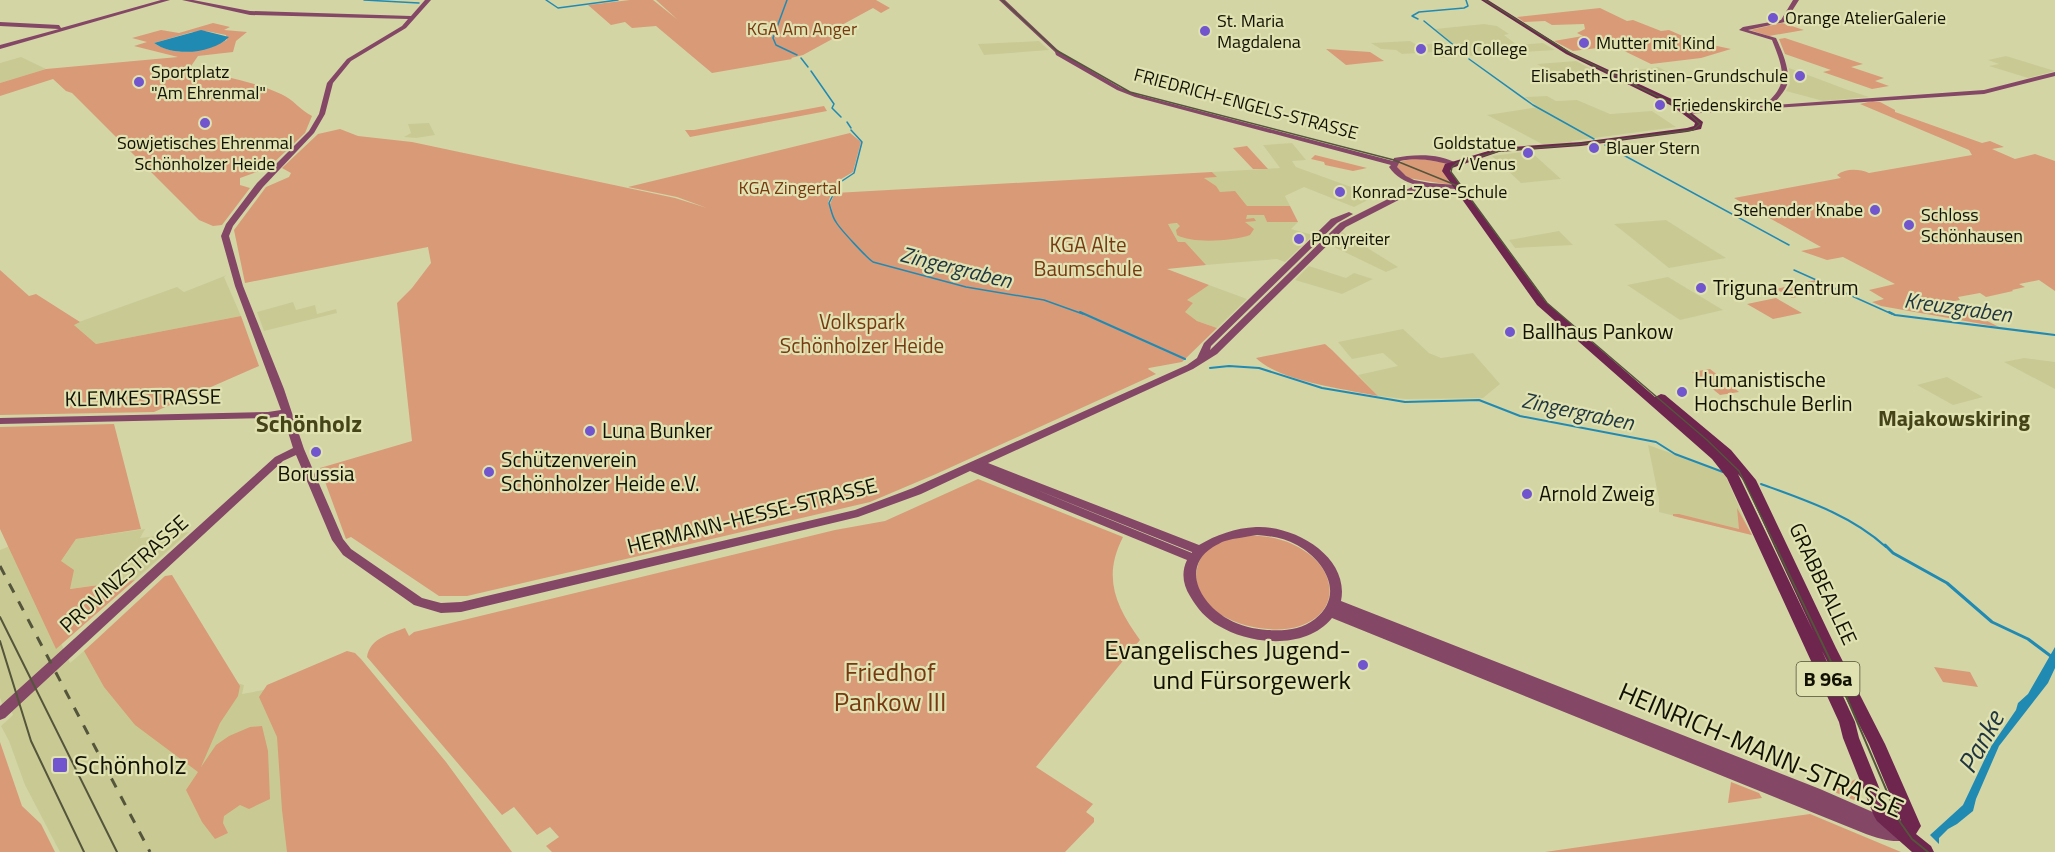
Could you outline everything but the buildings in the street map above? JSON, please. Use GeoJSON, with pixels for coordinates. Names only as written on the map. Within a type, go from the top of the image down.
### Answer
{"type":"FeatureCollection","features":[{"type":"Feature","properties":{"kind":"main road"},"geometry":{"type":"LineString","coordinates":[[0,47],[167,0]]}},
{"type":"Feature","properties":{"kind":"main road"},"geometry":{"type":"LineString","coordinates":[[185,0],[249,13],[412,18]]}},
{"type":"Feature","properties":{"kind":"main road"},"geometry":{"type":"LineString","coordinates":[[300,451],[239,286],[227,245],[227,229],[260,185],[312,132],[322,114],[328,85],[349,60],[404,27],[428,0]]}},
{"type":"Feature","properties":{"kind":"main road","name":"FRIEDRICH-ENGELS-STRASSE"},"geometry":{"type":"LineString","coordinates":[[1002,0],[1059,55],[1129,93],[1395,162]]}},
{"type":"Feature","properties":{"kind":"main road"},"geometry":{"type":"LineString","coordinates":[[1460,187],[1414,181],[1396,173],[1393,168],[1395,162],[1426,157],[1454,164],[1498,150],[1581,144],[1687,130],[1700,125],[1689,113],[1568,53],[1484,0]]}},
{"type":"Feature","properties":{"kind":"main road"},"geometry":{"type":"LineString","coordinates":[[1772,107],[1769,105],[1784,84],[1782,64],[1775,43],[1772,39],[1742,30],[1783,21],[1796,0]]}},
{"type":"Feature","properties":{"kind":"main road"},"geometry":{"type":"LineString","coordinates":[[0,24],[68,28]]}},
{"type":"Feature","properties":{"kind":"main road"},"geometry":{"type":"LineString","coordinates":[[1689,113],[1991,91],[2055,74]]}},
{"type":"Feature","properties":{"kind":"main road","name":"GRABBEALLEE"},"geometry":{"type":"LineString","coordinates":[[1454,164],[1460,187],[1551,303],[1727,453],[1744,471],[1854,702],[1879,749],[1912,826],[1908,837]]}},
{"type":"Feature","properties":{"kind":"main road","name":"HERMANN-HESSE-STRASSE"},"geometry":{"type":"LineString","coordinates":[[1202,359],[1207,345],[1334,221],[1414,181]]}},
{"type":"Feature","properties":{"kind":"main road","name":"HERMANN-HESSE-STRASSE"},"geometry":{"type":"LineString","coordinates":[[300,451],[341,546],[418,602],[428,606],[461,607],[858,513],[887,503],[1169,378],[1202,359],[1214,352],[1343,225],[1425,183]]}},
{"type":"Feature","properties":{"kind":"main road","name":"KLEMKESTRASSE"},"geometry":{"type":"LineString","coordinates":[[0,421],[268,415],[287,412]]}},
{"type":"Feature","properties":{"kind":"main road","name":"PROVINZSTRASSE"},"geometry":{"type":"LineString","coordinates":[[0,714],[275,464],[300,451]]}},
{"type":"Feature","properties":{"kind":"main road"},"geometry":{"type":"LineString","coordinates":[[974,465],[1196,554]]}},
{"type":"Feature","properties":{"kind":"main road"},"geometry":{"type":"LineString","coordinates":[[1257,531],[1289,537],[1307,546],[1332,571],[1337,584],[1332,608],[1315,626],[1283,636],[1261,635],[1232,628],[1211,615],[1197,601],[1190,582],[1189,568],[1196,554],[1218,537],[1237,532],[1257,531]]}},
{"type":"Feature","properties":{"kind":"main road","name":"HEINRICH-MANN-STRASSE"},"geometry":{"type":"LineString","coordinates":[[1332,608],[1871,829],[1908,837]]}},
{"type":"Feature","properties":{"kind":"main road"},"geometry":{"type":"LineString","coordinates":[[1908,837],[1925,852]]}},
{"type":"Feature","properties":{"kind":"shaded area"},"geometry":{"type":"Polygon","coordinates":[[[1484,24],[1497,26],[1509,34],[1504,35],[1517,45],[1543,43],[1555,50],[1467,56],[1435,29],[1484,24]]]}},
{"type":"Feature","properties":{"kind":"shaded area"},"geometry":{"type":"Polygon","coordinates":[[[1039,41],[1049,50],[984,55],[978,44],[1039,41]]]}},
{"type":"Feature","properties":{"kind":"shaded area","name":"Bard College"},"geometry":{"type":"Polygon","coordinates":[[[1410,41],[1417,45],[1445,43],[1462,56],[1440,58],[1434,52],[1402,54],[1396,50],[1381,49],[1371,43],[1410,41]]]}},
{"type":"Feature","properties":{"kind":"shaded area"},"geometry":{"type":"Polygon","coordinates":[[[2006,56],[2055,71],[2028,78],[1989,66],[1999,64],[1988,60],[2006,56]]]}},
{"type":"Feature","properties":{"kind":"shaded area"},"geometry":{"type":"Polygon","coordinates":[[[21,57],[46,69],[0,83],[0,63],[21,57]]]}},
{"type":"Feature","properties":{"kind":"shaded area"},"geometry":{"type":"Polygon","coordinates":[[[1576,61],[1595,71],[1555,75],[1537,64],[1576,61]]]}},
{"type":"Feature","properties":{"kind":"shaded area"},"geometry":{"type":"Polygon","coordinates":[[[1658,67],[1672,74],[1628,80],[1614,73],[1658,67]]]}},
{"type":"Feature","properties":{"kind":"shaded area","name":"Elisabeth-Christinen-Grundschule"},"geometry":{"type":"Polygon","coordinates":[[[1789,68],[1869,97],[1823,101],[1786,91],[1790,84],[1789,68]]]}},
{"type":"Feature","properties":{"kind":"shaded area"},"geometry":{"type":"Polygon","coordinates":[[[1547,96],[1556,101],[1577,100],[1610,114],[1652,111],[1676,127],[1571,141],[1573,143],[1544,145],[1487,115],[1538,107],[1525,97],[1547,96]]]}},
{"type":"Feature","properties":{"kind":"shaded area"},"geometry":{"type":"Polygon","coordinates":[[[429,123],[435,135],[404,137],[411,133],[408,124],[429,123]]]}},
{"type":"Feature","properties":{"kind":"shaded area"},"geometry":{"type":"Polygon","coordinates":[[[1292,143],[1306,160],[1292,161],[1296,167],[1376,196],[1354,207],[1304,187],[1285,196],[1290,206],[1247,206],[1220,192],[1204,178],[1216,177],[1212,172],[1280,168],[1263,145],[1292,143]]]}},
{"type":"Feature","properties":{"kind":"shaded area"},"geometry":{"type":"Polygon","coordinates":[[[1530,151],[1561,179],[1521,183],[1492,156],[1530,151]]]}},
{"type":"Feature","properties":{"kind":"shaded area"},"geometry":{"type":"Polygon","coordinates":[[[1246,215],[1264,215],[1267,222],[1298,222],[1291,229],[1313,235],[1285,262],[1277,259],[1206,265],[1185,243],[1178,242],[1168,224],[1246,218],[1246,215]]]}},
{"type":"Feature","properties":{"kind":"shaded area"},"geometry":{"type":"Polygon","coordinates":[[[1666,220],[1726,258],[1669,268],[1614,224],[1666,220]]]}},
{"type":"Feature","properties":{"kind":"shaded area"},"geometry":{"type":"Polygon","coordinates":[[[1559,231],[1573,245],[1515,248],[1509,240],[1559,231]]]}},
{"type":"Feature","properties":{"kind":"shaded area"},"geometry":{"type":"Polygon","coordinates":[[[1342,232],[1398,267],[1386,272],[1330,245],[1342,232]]]}},
{"type":"Feature","properties":{"kind":"shaded area"},"geometry":{"type":"Polygon","coordinates":[[[1309,266],[1346,278],[1354,273],[1373,279],[1342,294],[1295,280],[1309,266]]]}},
{"type":"Feature","properties":{"kind":"shaded area"},"geometry":{"type":"Polygon","coordinates":[[[227,275],[224,277],[241,316],[96,344],[73,324],[177,287],[184,292],[227,275]]]}},
{"type":"Feature","properties":{"kind":"shaded area"},"geometry":{"type":"Polygon","coordinates":[[[1668,277],[1723,310],[1680,320],[1627,285],[1668,277]]]}},
{"type":"Feature","properties":{"kind":"shaded area"},"geometry":{"type":"Polygon","coordinates":[[[1209,285],[1247,299],[1217,328],[1197,321],[1184,312],[1193,303],[1186,300],[1209,285]]]}},
{"type":"Feature","properties":{"kind":"shaded area"},"geometry":{"type":"Polygon","coordinates":[[[293,302],[296,310],[315,305],[317,314],[336,309],[337,313],[264,331],[257,312],[293,302]]]}},
{"type":"Feature","properties":{"kind":"shaded area"},"geometry":{"type":"Polygon","coordinates":[[[1403,329],[1429,353],[1441,358],[1473,353],[1500,384],[1483,398],[1405,399],[1378,396],[1358,375],[1398,366],[1383,353],[1352,359],[1338,342],[1403,329]]]}},
{"type":"Feature","properties":{"kind":"shaded area"},"geometry":{"type":"Polygon","coordinates":[[[2024,358],[2055,362],[2055,389],[2004,362],[2024,358]]]}},
{"type":"Feature","properties":{"kind":"shaded area"},"geometry":{"type":"Polygon","coordinates":[[[1947,377],[1983,397],[1953,405],[1917,385],[1947,377]]]}},
{"type":"Feature","properties":{"kind":"shaded area"},"geometry":{"type":"Polygon","coordinates":[[[1648,445],[1724,472],[1751,535],[1659,512],[1659,499],[1648,445]]]}},
{"type":"Feature","properties":{"kind":"shaded area"},"geometry":{"type":"Polygon","coordinates":[[[145,529],[140,538],[189,532],[135,580],[69,589],[61,561],[76,539],[145,529]]]}},
{"type":"Feature","properties":{"kind":"shaded area"},"geometry":{"type":"Polygon","coordinates":[[[27,539],[61,643],[70,663],[92,644],[244,685],[242,694],[274,688],[507,852],[60,852],[25,785],[1,726],[13,715],[8,702],[3,706],[0,698],[0,550],[27,539]]]}},
{"type":"Feature","properties":{"kind":"green space","name":"KGA Am Anger"},"geometry":{"type":"Polygon","coordinates":[[[653,0],[678,20],[656,0],[876,0],[890,8],[881,13],[873,8],[840,26],[847,31],[803,55],[712,73],[656,26],[632,28],[625,22],[611,25],[588,5],[653,0]]]}},
{"type":"Feature","properties":{"kind":"green space"},"geometry":{"type":"Polygon","coordinates":[[[1600,8],[1627,21],[1633,20],[1661,31],[1669,30],[1694,41],[1731,49],[1701,58],[1651,64],[1614,46],[1573,51],[1554,41],[1583,36],[1577,33],[1585,29],[1584,24],[1552,25],[1545,21],[1524,22],[1517,17],[1600,8]]]}},
{"type":"Feature","properties":{"kind":"green space"},"geometry":{"type":"Polygon","coordinates":[[[213,23],[230,27],[224,30],[247,32],[236,41],[233,52],[198,56],[189,69],[270,89],[285,96],[312,116],[305,133],[268,168],[240,178],[240,185],[250,188],[222,225],[213,226],[199,220],[72,93],[66,91],[53,79],[0,96],[0,83],[46,69],[178,57],[134,46],[147,42],[132,38],[161,30],[179,33],[213,23]],[[206,31],[192,32],[154,43],[163,48],[181,52],[200,50],[227,40],[226,35],[206,31]]]}},
{"type":"Feature","properties":{"kind":"green space"},"geometry":{"type":"Polygon","coordinates":[[[1782,23],[1804,30],[1769,36],[1750,30],[1782,23]]]}},
{"type":"Feature","properties":{"kind":"green space"},"geometry":{"type":"Polygon","coordinates":[[[1785,38],[1863,64],[1851,67],[1884,78],[1875,81],[1889,86],[1872,89],[1823,72],[1831,70],[1785,54],[1779,39],[1785,38]]]}},
{"type":"Feature","properties":{"kind":"green space"},"geometry":{"type":"Polygon","coordinates":[[[1326,49],[1370,52],[1384,61],[1346,65],[1326,49]]]}},
{"type":"Feature","properties":{"kind":"green space"},"geometry":{"type":"Polygon","coordinates":[[[1880,102],[1895,112],[1982,143],[1990,141],[2004,147],[1992,149],[2015,159],[2035,154],[2055,161],[2055,291],[2039,280],[2019,284],[2025,287],[2013,291],[1986,297],[1980,293],[1958,297],[1960,300],[1950,302],[1999,327],[1881,306],[1872,302],[1884,299],[1869,290],[1895,284],[1843,257],[1827,260],[1801,251],[1821,247],[1734,198],[1841,178],[1837,175],[1848,170],[1869,173],[1972,155],[1969,150],[1860,104],[1880,102]]]}},
{"type":"Feature","properties":{"kind":"green space"},"geometry":{"type":"Polygon","coordinates":[[[824,106],[827,111],[690,137],[685,130],[694,130],[824,106]]]}},
{"type":"Feature","properties":{"kind":"green space","name":"Volkspark Schönholzer Heide"},"geometry":{"type":"Polygon","coordinates":[[[340,129],[358,136],[412,142],[675,198],[707,208],[677,197],[628,187],[850,133],[861,142],[853,172],[841,179],[833,188],[828,203],[832,210],[830,204],[835,193],[1212,172],[1217,177],[1204,178],[1216,186],[1220,192],[1235,191],[1247,206],[1290,206],[1298,222],[1267,222],[1264,215],[1247,215],[1246,219],[1254,218],[1256,221],[1245,222],[1254,229],[1250,235],[1213,241],[1184,238],[1177,235],[1176,230],[1180,226],[1177,223],[1168,224],[1178,242],[1185,242],[1206,265],[1167,269],[1209,285],[1187,300],[1193,303],[1185,312],[1197,321],[1217,328],[1182,362],[1149,368],[1156,374],[936,474],[870,502],[467,596],[439,596],[351,537],[346,539],[320,468],[412,441],[397,303],[431,263],[428,247],[245,283],[234,230],[266,187],[289,177],[291,173],[282,168],[318,134],[340,129]]]}},
{"type":"Feature","properties":{"kind":"green space"},"geometry":{"type":"Polygon","coordinates":[[[1247,146],[1268,169],[1253,169],[1233,148],[1247,146]]]}},
{"type":"Feature","properties":{"kind":"green space"},"geometry":{"type":"Polygon","coordinates":[[[1315,155],[1367,168],[1353,171],[1325,165],[1324,162],[1311,159],[1315,155]]]}},
{"type":"Feature","properties":{"kind":"green space"},"geometry":{"type":"Polygon","coordinates":[[[1415,158],[1446,163],[1443,171],[1451,185],[1408,178],[1396,168],[1399,162],[1415,158]]]}},
{"type":"Feature","properties":{"kind":"green space"},"geometry":{"type":"Polygon","coordinates":[[[0,270],[29,296],[36,294],[80,322],[74,325],[96,344],[241,316],[259,366],[154,412],[0,415],[0,270]]]}},
{"type":"Feature","properties":{"kind":"green space"},"geometry":{"type":"Polygon","coordinates":[[[1816,280],[1836,288],[1792,298],[1776,289],[1816,280]]]}},
{"type":"Feature","properties":{"kind":"green space"},"geometry":{"type":"Polygon","coordinates":[[[1776,298],[1802,313],[1773,319],[1747,304],[1776,298]]]}},
{"type":"Feature","properties":{"kind":"green space"},"geometry":{"type":"Polygon","coordinates":[[[1325,344],[1378,396],[1296,378],[1266,366],[1256,358],[1325,344]]]}},
{"type":"Feature","properties":{"kind":"green space"},"geometry":{"type":"Polygon","coordinates":[[[1710,369],[1739,392],[1720,395],[1692,372],[1710,369]]]}},
{"type":"Feature","properties":{"kind":"green space"},"geometry":{"type":"Polygon","coordinates":[[[114,424],[141,529],[76,539],[61,561],[74,570],[70,589],[135,580],[56,649],[0,529],[0,427],[114,424]]]}},
{"type":"Feature","properties":{"kind":"green space","name":"Friedhof Pankow III"},"geometry":{"type":"Polygon","coordinates":[[[978,479],[1123,537],[1113,566],[1113,579],[1124,615],[1140,640],[1036,767],[1093,804],[1086,812],[1094,818],[1094,822],[1065,852],[552,852],[546,846],[559,837],[550,827],[537,835],[514,807],[502,815],[367,657],[376,641],[405,628],[409,636],[414,632],[835,530],[885,521],[978,479]]]}},
{"type":"Feature","properties":{"kind":"green space"},"geometry":{"type":"Polygon","coordinates":[[[1737,508],[1752,535],[1673,516],[1673,514],[1679,514],[1739,529],[1737,508]]]}},
{"type":"Feature","properties":{"kind":"green space"},"geometry":{"type":"Polygon","coordinates":[[[1246,536],[1283,540],[1314,558],[1328,579],[1330,590],[1323,611],[1300,626],[1285,629],[1250,626],[1216,612],[1204,600],[1197,586],[1198,565],[1208,550],[1219,542],[1246,536]]]}},
{"type":"Feature","properties":{"kind":"green space"},"geometry":{"type":"Polygon","coordinates":[[[172,575],[240,686],[238,696],[220,723],[201,767],[216,745],[229,736],[250,727],[262,726],[268,751],[270,799],[249,809],[240,805],[224,816],[223,823],[228,833],[215,839],[202,822],[186,790],[198,772],[135,725],[104,687],[84,651],[165,576],[172,575]]]}},
{"type":"Feature","properties":{"kind":"green space"},"geometry":{"type":"Polygon","coordinates":[[[347,651],[355,653],[361,659],[446,762],[512,852],[287,852],[277,737],[259,697],[267,685],[347,651]]]}},
{"type":"Feature","properties":{"kind":"green space"},"geometry":{"type":"Polygon","coordinates":[[[1934,667],[1970,672],[1978,687],[1943,682],[1934,667]]]}},
{"type":"Feature","properties":{"kind":"green space"},"geometry":{"type":"Polygon","coordinates":[[[0,742],[22,806],[41,824],[55,852],[0,852],[0,742]]]}},
{"type":"Feature","properties":{"kind":"green space"},"geometry":{"type":"Polygon","coordinates":[[[1856,779],[1862,796],[1854,800],[1832,791],[1856,779]]]}},
{"type":"Feature","properties":{"kind":"green space"},"geometry":{"type":"Polygon","coordinates":[[[1731,782],[1759,793],[1762,798],[1728,803],[1731,782]]]}},
{"type":"Feature","properties":{"kind":"green space"},"geometry":{"type":"Polygon","coordinates":[[[1810,814],[1901,852],[1545,852],[1810,814]]]}},
{"type":"Feature","properties":{"kind":"water"},"geometry":{"type":"Polygon","coordinates":[[[201,30],[229,37],[213,47],[192,52],[171,50],[154,43],[201,30]]]}},
{"type":"Feature","properties":{"kind":"water"},"geometry":{"type":"Polygon","coordinates":[[[2055,647],[2055,668],[2048,683],[1999,746],[1973,811],[1948,829],[1939,838],[1939,844],[1930,835],[1963,805],[1990,748],[2016,710],[2018,703],[2028,694],[2055,647]]]}},
{"type":"Feature","properties":{"kind":"waterway"},"geometry":{"type":"LineString","coordinates":[[364,0],[419,3]]}},
{"type":"Feature","properties":{"kind":"waterway"},"geometry":{"type":"LineString","coordinates":[[546,0],[558,8],[618,0]]}},
{"type":"Feature","properties":{"kind":"waterway","name":"Zingergraben"},"geometry":{"type":"LineString","coordinates":[[787,0],[773,38],[776,45],[797,55]]}},
{"type":"Feature","properties":{"kind":"waterway","name":"Kreuzgraben"},"geometry":{"type":"LineString","coordinates":[[1418,19],[1412,16],[1419,12],[1464,8],[1468,6],[1466,0]]}},
{"type":"Feature","properties":{"kind":"waterway","name":"Kreuzgraben"},"geometry":{"type":"LineString","coordinates":[[1424,21],[1467,56]]}},
{"type":"Feature","properties":{"kind":"waterway","name":"Zingergraben"},"geometry":{"type":"LineString","coordinates":[[801,58],[808,67]]}},
{"type":"Feature","properties":{"kind":"waterway","name":"Kreuzgraben"},"geometry":{"type":"LineString","coordinates":[[1469,59],[1533,105],[1594,139]]}},
{"type":"Feature","properties":{"kind":"waterway","name":"Zingergraben"},"geometry":{"type":"LineString","coordinates":[[811,71],[834,104],[832,108],[841,117]]}},
{"type":"Feature","properties":{"kind":"waterway","name":"Zingergraben"},"geometry":{"type":"LineString","coordinates":[[847,122],[851,128]]}},
{"type":"Feature","properties":{"kind":"waterway","name":"Zingergraben"},"geometry":{"type":"LineString","coordinates":[[851,130],[862,142],[854,173],[839,183],[829,203],[838,226],[873,262],[966,287],[1044,300],[1083,314]]}},
{"type":"Feature","properties":{"kind":"waterway","name":"Kreuzgraben"},"geometry":{"type":"LineString","coordinates":[[1605,145],[1789,245]]}},
{"type":"Feature","properties":{"kind":"waterway","name":"Kreuzgraben"},"geometry":{"type":"LineString","coordinates":[[1794,270],[1892,314]]}},
{"type":"Feature","properties":{"kind":"waterway","name":"Zingergraben"},"geometry":{"type":"LineString","coordinates":[[1080,312],[1185,359]]}},
{"type":"Feature","properties":{"kind":"waterway","name":"Kreuzgraben"},"geometry":{"type":"LineString","coordinates":[[1889,312],[1895,315],[2055,335]]}},
{"type":"Feature","properties":{"kind":"waterway","name":"Zingergraben"},"geometry":{"type":"LineString","coordinates":[[1210,368],[1229,366],[1259,368],[1322,388],[1405,402],[1479,400],[1520,416],[1656,442],[1675,454],[1723,472]]}},
{"type":"Feature","properties":{"kind":"waterway","name":"Zingergraben"},"geometry":{"type":"LineString","coordinates":[[1761,484],[1843,517],[1886,547]]}},
{"type":"Feature","properties":{"kind":"waterway","name":"Zingergraben"},"geometry":{"type":"LineString","coordinates":[[1885,545],[1893,553],[1947,583],[1992,622],[2028,639],[2052,657]]}},
{"type":"Feature","properties":{"kind":"tram line"},"geometry":{"type":"LineString","coordinates":[[1002,0],[1056,50],[1130,92],[1394,160],[1458,186]]}},
{"type":"Feature","properties":{"kind":"tram line"},"geometry":{"type":"LineString","coordinates":[[1485,0],[1575,56],[1684,109],[1700,124],[1693,130],[1582,144],[1499,151],[1457,163],[1452,167],[1451,172],[1547,303],[1707,440],[1739,471],[1776,547]]}},
{"type":"Feature","properties":{"kind":"tram line"},"geometry":{"type":"LineString","coordinates":[[1775,545],[1835,670],[1900,822],[1912,839],[1928,852]]}},
{"type":"Feature","properties":{"kind":"tram line"},"geometry":{"type":"LineString","coordinates":[[0,617],[117,852]]}},
{"type":"Feature","properties":{"kind":"tram line"},"geometry":{"type":"LineString","coordinates":[[0,641],[31,741],[84,852]]}},
{"type":"Feature","properties":{"kind":"railway"},"geometry":{"type":"LineString","coordinates":[[0,566],[150,852]]}},
{"type":"Feature","properties":{"kind":"place","name":"Orange AtelierGalerie"},"geometry":{"type":"Point","coordinates":[1773,18]}},
{"type":"Feature","properties":{"kind":"place","name":"St. Maria Magdalena"},"geometry":{"type":"Point","coordinates":[1205,31]}},
{"type":"Feature","properties":{"kind":"place","name":"Mutter mit Kind"},"geometry":{"type":"Point","coordinates":[1584,43]}},
{"type":"Feature","properties":{"kind":"place","name":"Bard College"},"geometry":{"type":"Point","coordinates":[1421,49]}},
{"type":"Feature","properties":{"kind":"place","name":"Elisabeth-Christinen-Grundschule"},"geometry":{"type":"Point","coordinates":[1800,76]}},
{"type":"Feature","properties":{"kind":"place","name":"Sportplatz \"Am Ehrenmal\""},"geometry":{"type":"Point","coordinates":[139,82]}},
{"type":"Feature","properties":{"kind":"place","name":"Friedenskirche"},"geometry":{"type":"Point","coordinates":[1660,105]}},
{"type":"Feature","properties":{"kind":"place","name":"Sowjetisches Ehrenmal Schönholzer Heide"},"geometry":{"type":"Point","coordinates":[205,123]}},
{"type":"Feature","properties":{"kind":"place","name":"Blauer Stern"},"geometry":{"type":"Point","coordinates":[1594,148]}},
{"type":"Feature","properties":{"kind":"place","name":"Goldstatue / Venus"},"geometry":{"type":"Point","coordinates":[1528,153]}},
{"type":"Feature","properties":{"kind":"place","name":"Konrad-Zuse-Schule"},"geometry":{"type":"Point","coordinates":[1340,192]}},
{"type":"Feature","properties":{"kind":"place","name":"Stehender Knabe"},"geometry":{"type":"Point","coordinates":[1875,210]}},
{"type":"Feature","properties":{"kind":"place","name":"Schloss Schönhausen"},"geometry":{"type":"Point","coordinates":[1909,225]}},
{"type":"Feature","properties":{"kind":"place","name":"Ponyreiter"},"geometry":{"type":"Point","coordinates":[1299,239]}},
{"type":"Feature","properties":{"kind":"place","name":"Triguna Zentrum"},"geometry":{"type":"Point","coordinates":[1701,288]}},
{"type":"Feature","properties":{"kind":"place","name":"Ballhaus Pankow"},"geometry":{"type":"Point","coordinates":[1510,332]}},
{"type":"Feature","properties":{"kind":"place","name":"Humanistische Hochschule Berlin"},"geometry":{"type":"Point","coordinates":[1682,392]}},
{"type":"Feature","properties":{"kind":"place","name":"Luna Bunker"},"geometry":{"type":"Point","coordinates":[590,431]}},
{"type":"Feature","properties":{"kind":"place","name":"Borussia"},"geometry":{"type":"Point","coordinates":[316,452]}},
{"type":"Feature","properties":{"kind":"place","name":"Schützenverein Schönholzer Heide e.V."},"geometry":{"type":"Point","coordinates":[489,472]}},
{"type":"Feature","properties":{"kind":"place","name":"Arnold Zweig"},"geometry":{"type":"Point","coordinates":[1527,494]}},
{"type":"Feature","properties":{"kind":"place","name":"Evangelisches Jugend- und Fürsorgewerk"},"geometry":{"type":"Point","coordinates":[1363,665]}},
{"type":"Feature","properties":{"kind":"place","name":"Schönholz"},"geometry":{"type":"Point","coordinates":[60,765]}},
{"type":"Feature","properties":{"kind":"district","name":"Majakowskiring"},"geometry":{"type":"Point","coordinates":[1954,418]}},
{"type":"Feature","properties":{"kind":"district","name":"Schönholz"},"geometry":{"type":"Point","coordinates":[309,424]}},
{"type":"Feature","properties":{"kind":"park label","name":"KGA Zingertal"},"geometry":{"type":"Point","coordinates":[790,188]}},
{"type":"Feature","properties":{"kind":"park label","name":"KGA Alte Baumschule"},"geometry":{"type":"Point","coordinates":[1088,257]}},
{"type":"Feature","properties":{"kind":"water label","name":"Panke"},"geometry":{"type":"Point","coordinates":[1981,742]}}]}
